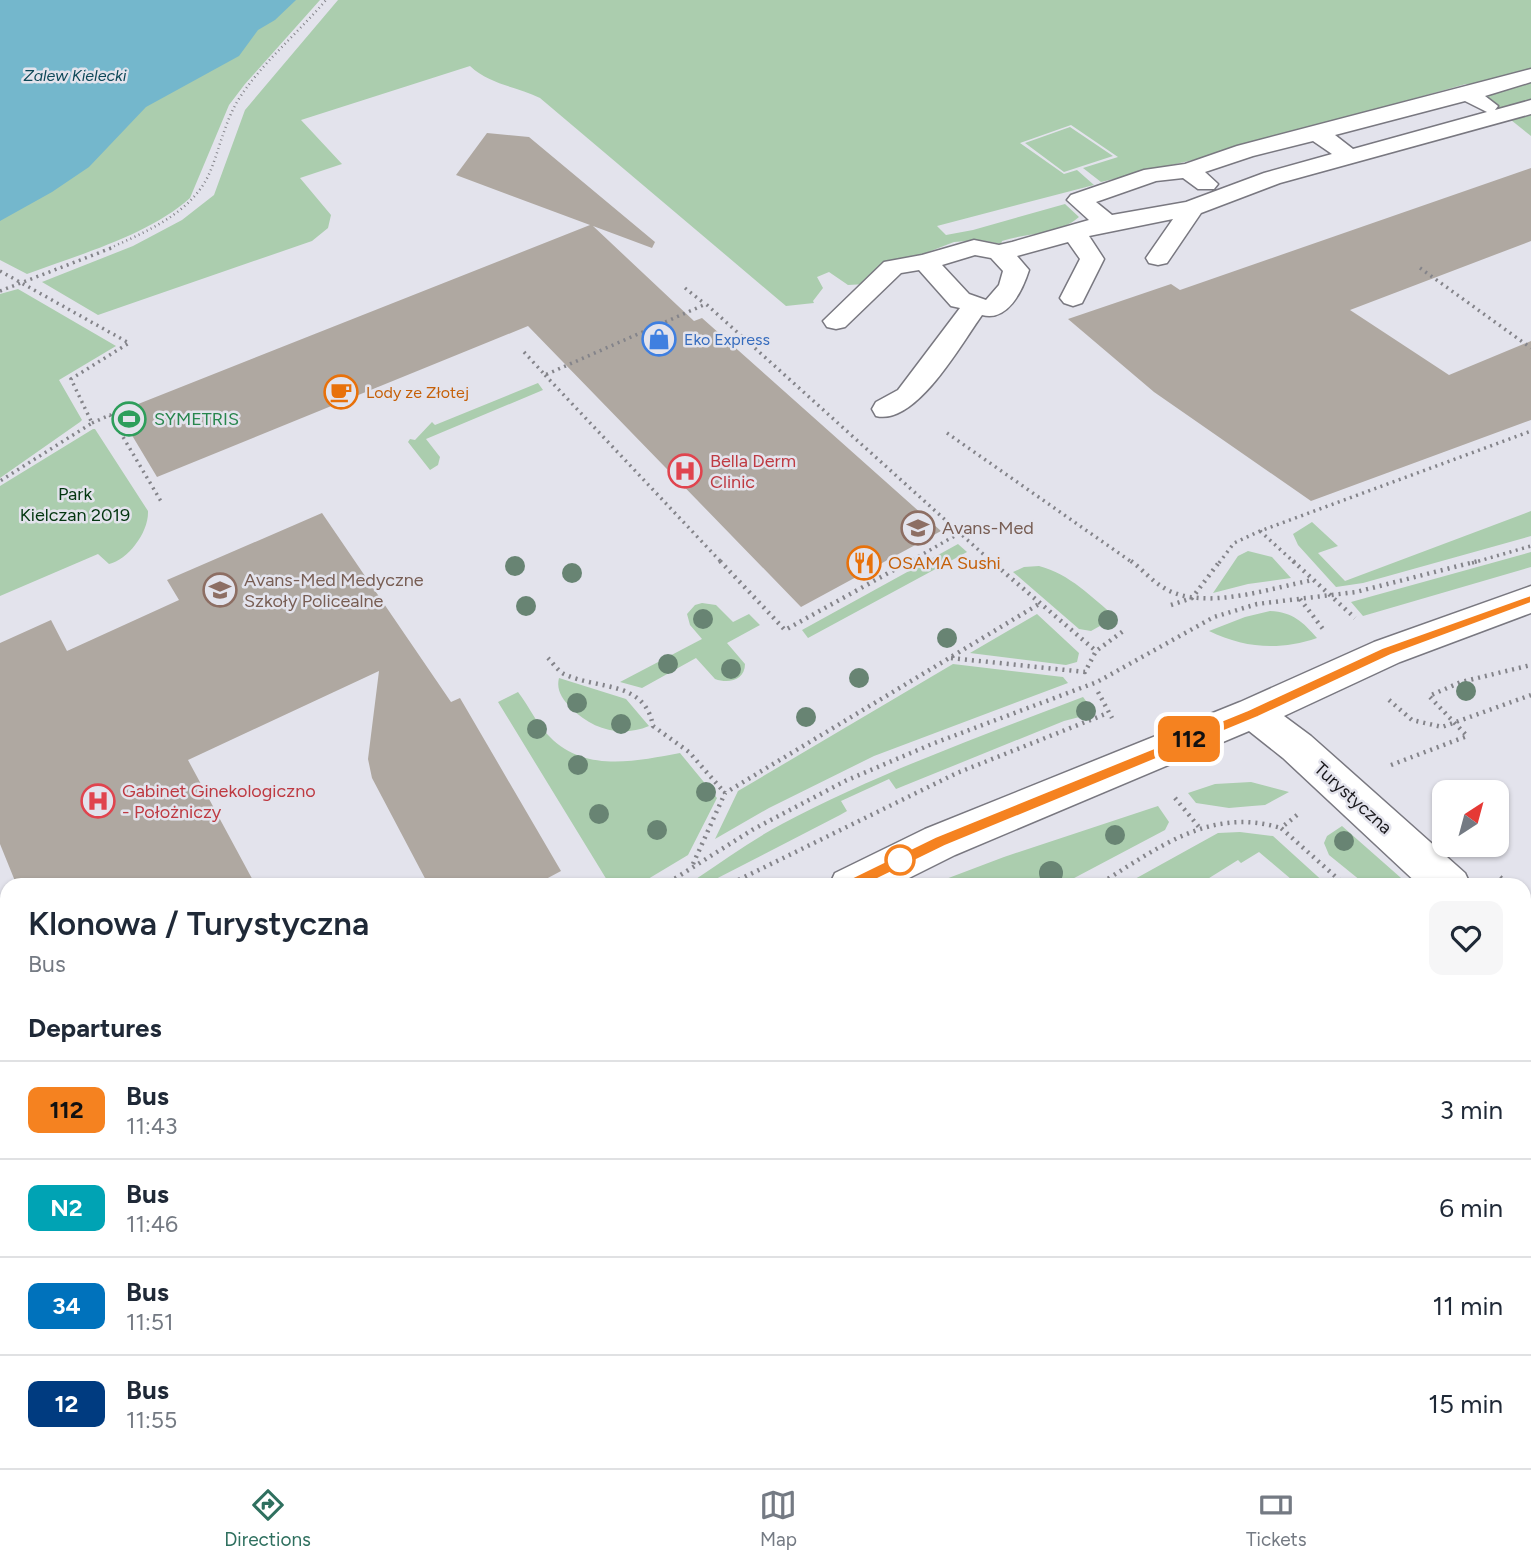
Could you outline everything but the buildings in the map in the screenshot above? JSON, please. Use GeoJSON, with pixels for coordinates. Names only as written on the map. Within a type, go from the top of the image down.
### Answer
{"type":"FeatureCollection","features":[{"type":"Feature","properties":{"kind":"street"},"geometry":{"type":"LineString","coordinates":[[866,878],[940,842],[1253,713],[1387,652],[1531,600]]}},
{"type":"Feature","properties":{"kind":"street","name":"Turystyczna"},"geometry":{"type":"LineString","coordinates":[[1253,713],[1297,747],[1441,878]]}},
{"type":"Feature","properties":{"kind":"lane"},"geometry":{"type":"LineString","coordinates":[[1107,223],[1079,200],[1152,175],[1188,170],[1245,151],[1468,94],[1531,75]]}},
{"type":"Feature","properties":{"kind":"lane"},"geometry":{"type":"LineString","coordinates":[[1468,94],[1502,116]]}},
{"type":"Feature","properties":{"kind":"lane"},"geometry":{"type":"LineString","coordinates":[[836,321],[893,267],[925,262],[974,247],[999,252],[1107,223],[1192,208],[1272,178],[1531,107]]}},
{"type":"Feature","properties":{"kind":"lane"},"geometry":{"type":"LineString","coordinates":[[1317,133],[1349,156]]}},
{"type":"Feature","properties":{"kind":"lane"},"geometry":{"type":"LineString","coordinates":[[1188,170],[1223,196]]}},
{"type":"Feature","properties":{"kind":"lane"},"geometry":{"type":"LineString","coordinates":[[1158,258],[1192,208]]}},
{"type":"Feature","properties":{"kind":"lane"},"geometry":{"type":"LineString","coordinates":[[1073,298],[1092,259],[1074,232]]}},
{"type":"Feature","properties":{"kind":"lane"},"geometry":{"type":"LineString","coordinates":[[925,262],[960,300],[992,310],[1011,286],[1016,270],[999,252]]}},
{"type":"Feature","properties":{"kind":"lane"},"geometry":{"type":"LineString","coordinates":[[886,409],[908,396],[976,305]]}},
{"type":"Feature","properties":{"kind":"path"},"geometry":{"type":"LineString","coordinates":[[0,291],[126,240],[173,216],[198,195],[222,143],[231,111],[249,86],[326,0]]}},
{"type":"Feature","properties":{"kind":"path"},"geometry":{"type":"LineString","coordinates":[[1420,268],[1531,348]]}},
{"type":"Feature","properties":{"kind":"path"},"geometry":{"type":"LineString","coordinates":[[0,271],[129,343],[71,379],[92,423]]}},
{"type":"Feature","properties":{"kind":"path"},"geometry":{"type":"LineString","coordinates":[[685,288],[1039,604],[1096,651]]}},
{"type":"Feature","properties":{"kind":"path"},"geometry":{"type":"LineString","coordinates":[[545,375],[706,304]]}},
{"type":"Feature","properties":{"kind":"path"},"geometry":{"type":"LineString","coordinates":[[524,352],[786,630],[960,533]]}},
{"type":"Feature","properties":{"kind":"path"},"geometry":{"type":"LineString","coordinates":[[0,481],[92,423],[110,415],[162,503]]}},
{"type":"Feature","properties":{"kind":"path"},"geometry":{"type":"LineString","coordinates":[[1171,605],[1192,598],[1234,543],[1531,431]]}},
{"type":"Feature","properties":{"kind":"path"},"geometry":{"type":"LineString","coordinates":[[947,433],[1124,556],[1165,589],[1192,598],[1210,600],[1312,580]]}},
{"type":"Feature","properties":{"kind":"path"},"geometry":{"type":"LineString","coordinates":[[1260,531],[1360,622]]}},
{"type":"Feature","properties":{"kind":"path"},"geometry":{"type":"LineString","coordinates":[[674,878],[773,816],[830,788],[908,753],[1098,682],[1212,618],[1232,610],[1271,601],[1331,597],[1398,583],[1531,546]]}},
{"type":"Feature","properties":{"kind":"path"},"geometry":{"type":"LineString","coordinates":[[1300,599],[1327,634]]}},
{"type":"Feature","properties":{"kind":"path"},"geometry":{"type":"LineString","coordinates":[[693,865],[725,793],[1039,604]]}},
{"type":"Feature","properties":{"kind":"path"},"geometry":{"type":"LineString","coordinates":[[950,658],[1085,673],[1096,651],[1126,629]]}},
{"type":"Feature","properties":{"kind":"path"},"geometry":{"type":"LineString","coordinates":[[548,658],[562,673],[638,696],[651,715],[653,726],[689,752],[725,793]]}},
{"type":"Feature","properties":{"kind":"path"},"geometry":{"type":"LineString","coordinates":[[1383,765],[1467,736],[1429,696],[1461,682],[1531,665]]}},
{"type":"Feature","properties":{"kind":"path"},"geometry":{"type":"LineString","coordinates":[[1098,692],[1112,719]]}},
{"type":"Feature","properties":{"kind":"path"},"geometry":{"type":"LineString","coordinates":[[1387,699],[1406,716],[1426,727],[1442,727],[1531,695]]}},
{"type":"Feature","properties":{"kind":"path"},"geometry":{"type":"LineString","coordinates":[[1175,799],[1199,827]]}},
{"type":"Feature","properties":{"kind":"path"},"geometry":{"type":"LineString","coordinates":[[1281,828],[1301,812]]}},
{"type":"Feature","properties":{"kind":"path"},"geometry":{"type":"LineString","coordinates":[[1110,878],[1199,827],[1218,821],[1265,821],[1281,828],[1337,878]]}},
{"type":"Feature","properties":{"kind":"green space"},"geometry":{"type":"Polygon","coordinates":[[[278,0],[320,0],[229,105],[190,198],[154,223],[134,233],[27,274],[0,260],[0,203],[278,0]]]}},
{"type":"Feature","properties":{"kind":"green space"},"geometry":{"type":"Polygon","coordinates":[[[338,0],[1531,0],[1531,136],[1466,84],[1201,158],[1101,182],[1083,168],[1118,157],[1071,125],[1020,143],[1064,174],[1077,170],[1094,185],[937,226],[946,235],[1065,204],[1079,217],[1070,223],[1052,231],[1002,241],[1001,244],[980,240],[954,242],[923,254],[884,262],[866,284],[848,285],[829,272],[817,277],[823,288],[814,303],[786,306],[540,98],[486,77],[470,66],[301,120],[342,164],[300,178],[331,215],[328,228],[312,241],[98,315],[42,282],[133,246],[182,220],[214,195],[245,110],[338,0]]]}},
{"type":"Feature","properties":{"kind":"green space"},"geometry":{"type":"Polygon","coordinates":[[[1070,127],[1113,156],[1064,172],[1025,143],[1070,127]]]}},
{"type":"Feature","properties":{"kind":"green space"},"geometry":{"type":"Polygon","coordinates":[[[18,289],[116,346],[59,380],[82,420],[0,478],[0,294],[18,289]]]}},
{"type":"Feature","properties":{"kind":"green space"},"geometry":{"type":"Polygon","coordinates":[[[538,383],[543,390],[426,439],[440,457],[438,465],[430,470],[408,442],[410,439],[415,440],[432,422],[435,425],[538,383]]]}},
{"type":"Feature","properties":{"kind":"green space","name":"Park Kielczan 2019"},"geometry":{"type":"Polygon","coordinates":[[[93,429],[148,511],[141,536],[130,551],[109,564],[98,554],[0,596],[0,486],[93,429]]]}},
{"type":"Feature","properties":{"kind":"green space"},"geometry":{"type":"Polygon","coordinates":[[[1531,511],[1531,536],[1363,583],[1336,587],[1298,545],[1293,534],[1312,522],[1338,546],[1318,553],[1345,581],[1531,511]]]}},
{"type":"Feature","properties":{"kind":"green space"},"geometry":{"type":"Polygon","coordinates":[[[958,544],[967,552],[808,638],[802,630],[958,544]]]}},
{"type":"Feature","properties":{"kind":"green space"},"geometry":{"type":"Polygon","coordinates":[[[1248,551],[1272,557],[1291,578],[1248,584],[1213,593],[1238,556],[1248,551]]]}},
{"type":"Feature","properties":{"kind":"green space"},"geometry":{"type":"Polygon","coordinates":[[[1531,552],[1531,567],[1363,616],[1351,602],[1531,552]]]}},
{"type":"Feature","properties":{"kind":"green space"},"geometry":{"type":"Polygon","coordinates":[[[1039,566],[1070,580],[1116,617],[1091,631],[1079,629],[1013,572],[1024,567],[1039,566]]]}},
{"type":"Feature","properties":{"kind":"green space"},"geometry":{"type":"Polygon","coordinates":[[[695,605],[716,605],[733,622],[749,614],[760,625],[727,643],[745,664],[739,677],[731,681],[715,679],[696,658],[642,688],[620,682],[702,639],[690,625],[687,614],[695,605]]]}},
{"type":"Feature","properties":{"kind":"green space"},"geometry":{"type":"Polygon","coordinates":[[[1270,611],[1285,613],[1297,619],[1317,638],[1289,645],[1262,646],[1235,641],[1209,631],[1245,617],[1270,611]]]}},
{"type":"Feature","properties":{"kind":"green space"},"geometry":{"type":"Polygon","coordinates":[[[1037,614],[1079,653],[1077,662],[1066,665],[970,653],[1037,614]]]}},
{"type":"Feature","properties":{"kind":"green space"},"geometry":{"type":"Polygon","coordinates":[[[953,664],[1063,677],[1068,683],[874,756],[769,808],[715,839],[738,791],[953,664]]]}},
{"type":"Feature","properties":{"kind":"green space"},"geometry":{"type":"Polygon","coordinates":[[[559,678],[626,699],[649,726],[638,730],[617,731],[597,726],[579,715],[562,698],[558,686],[559,678]]]}},
{"type":"Feature","properties":{"kind":"green space"},"geometry":{"type":"Polygon","coordinates":[[[518,692],[545,732],[564,748],[579,756],[612,762],[680,753],[717,798],[688,855],[650,878],[606,878],[498,702],[518,692]]]}},
{"type":"Feature","properties":{"kind":"green space"},"geometry":{"type":"Polygon","coordinates":[[[1083,697],[1095,713],[1064,721],[896,789],[889,779],[841,801],[847,811],[840,815],[718,878],[697,878],[771,830],[855,788],[1083,697]]]}},
{"type":"Feature","properties":{"kind":"green space"},"geometry":{"type":"Polygon","coordinates":[[[1251,782],[1289,792],[1265,805],[1229,808],[1196,803],[1188,793],[1215,784],[1251,782]]]}},
{"type":"Feature","properties":{"kind":"green space"},"geometry":{"type":"Polygon","coordinates":[[[1158,806],[1169,822],[1165,830],[1074,878],[948,878],[1158,806]]]}},
{"type":"Feature","properties":{"kind":"green space"},"geometry":{"type":"Polygon","coordinates":[[[1342,826],[1401,878],[1357,878],[1329,855],[1324,843],[1327,836],[1342,826]]]}},
{"type":"Feature","properties":{"kind":"green space"},"geometry":{"type":"Polygon","coordinates":[[[1240,832],[1273,836],[1319,878],[1290,878],[1259,852],[1241,863],[1238,860],[1209,878],[1137,878],[1218,833],[1240,832]]]}},
{"type":"Feature","properties":{"kind":"water","name":"Zalew Kielecki"},"geometry":{"type":"Polygon","coordinates":[[[0,0],[296,0],[275,20],[258,30],[239,56],[146,107],[89,167],[52,192],[0,221],[0,0]]]}},
{"type":"Feature","properties":{"kind":"bus line","name":"112"},"geometry":{"type":"LineString","coordinates":[[866,878],[940,842],[1253,713],[1387,652],[1531,600]]}},
{"type":"Feature","properties":{"kind":"place","name":"Eko Express"},"geometry":{"type":"Point","coordinates":[659,339]}},
{"type":"Feature","properties":{"kind":"place","name":"Lody ze Złotej"},"geometry":{"type":"Point","coordinates":[341,392]}},
{"type":"Feature","properties":{"kind":"place","name":"SYMETRIS"},"geometry":{"type":"Point","coordinates":[129,419]}},
{"type":"Feature","properties":{"kind":"place","name":"Bella Derm Clinic"},"geometry":{"type":"Point","coordinates":[685,471]}},
{"type":"Feature","properties":{"kind":"place","name":"Avans-Med"},"geometry":{"type":"Point","coordinates":[918,528]}},
{"type":"Feature","properties":{"kind":"place","name":"OSAMA Sushi"},"geometry":{"type":"Point","coordinates":[864,563]}},
{"type":"Feature","properties":{"kind":"place","name":"Avans-Med Medyczne Szkoły Policealne"},"geometry":{"type":"Point","coordinates":[220,590]}},
{"type":"Feature","properties":{"kind":"place","name":"Gabinet Ginekologiczno - Położniczy"},"geometry":{"type":"Point","coordinates":[98,801]}}]}
